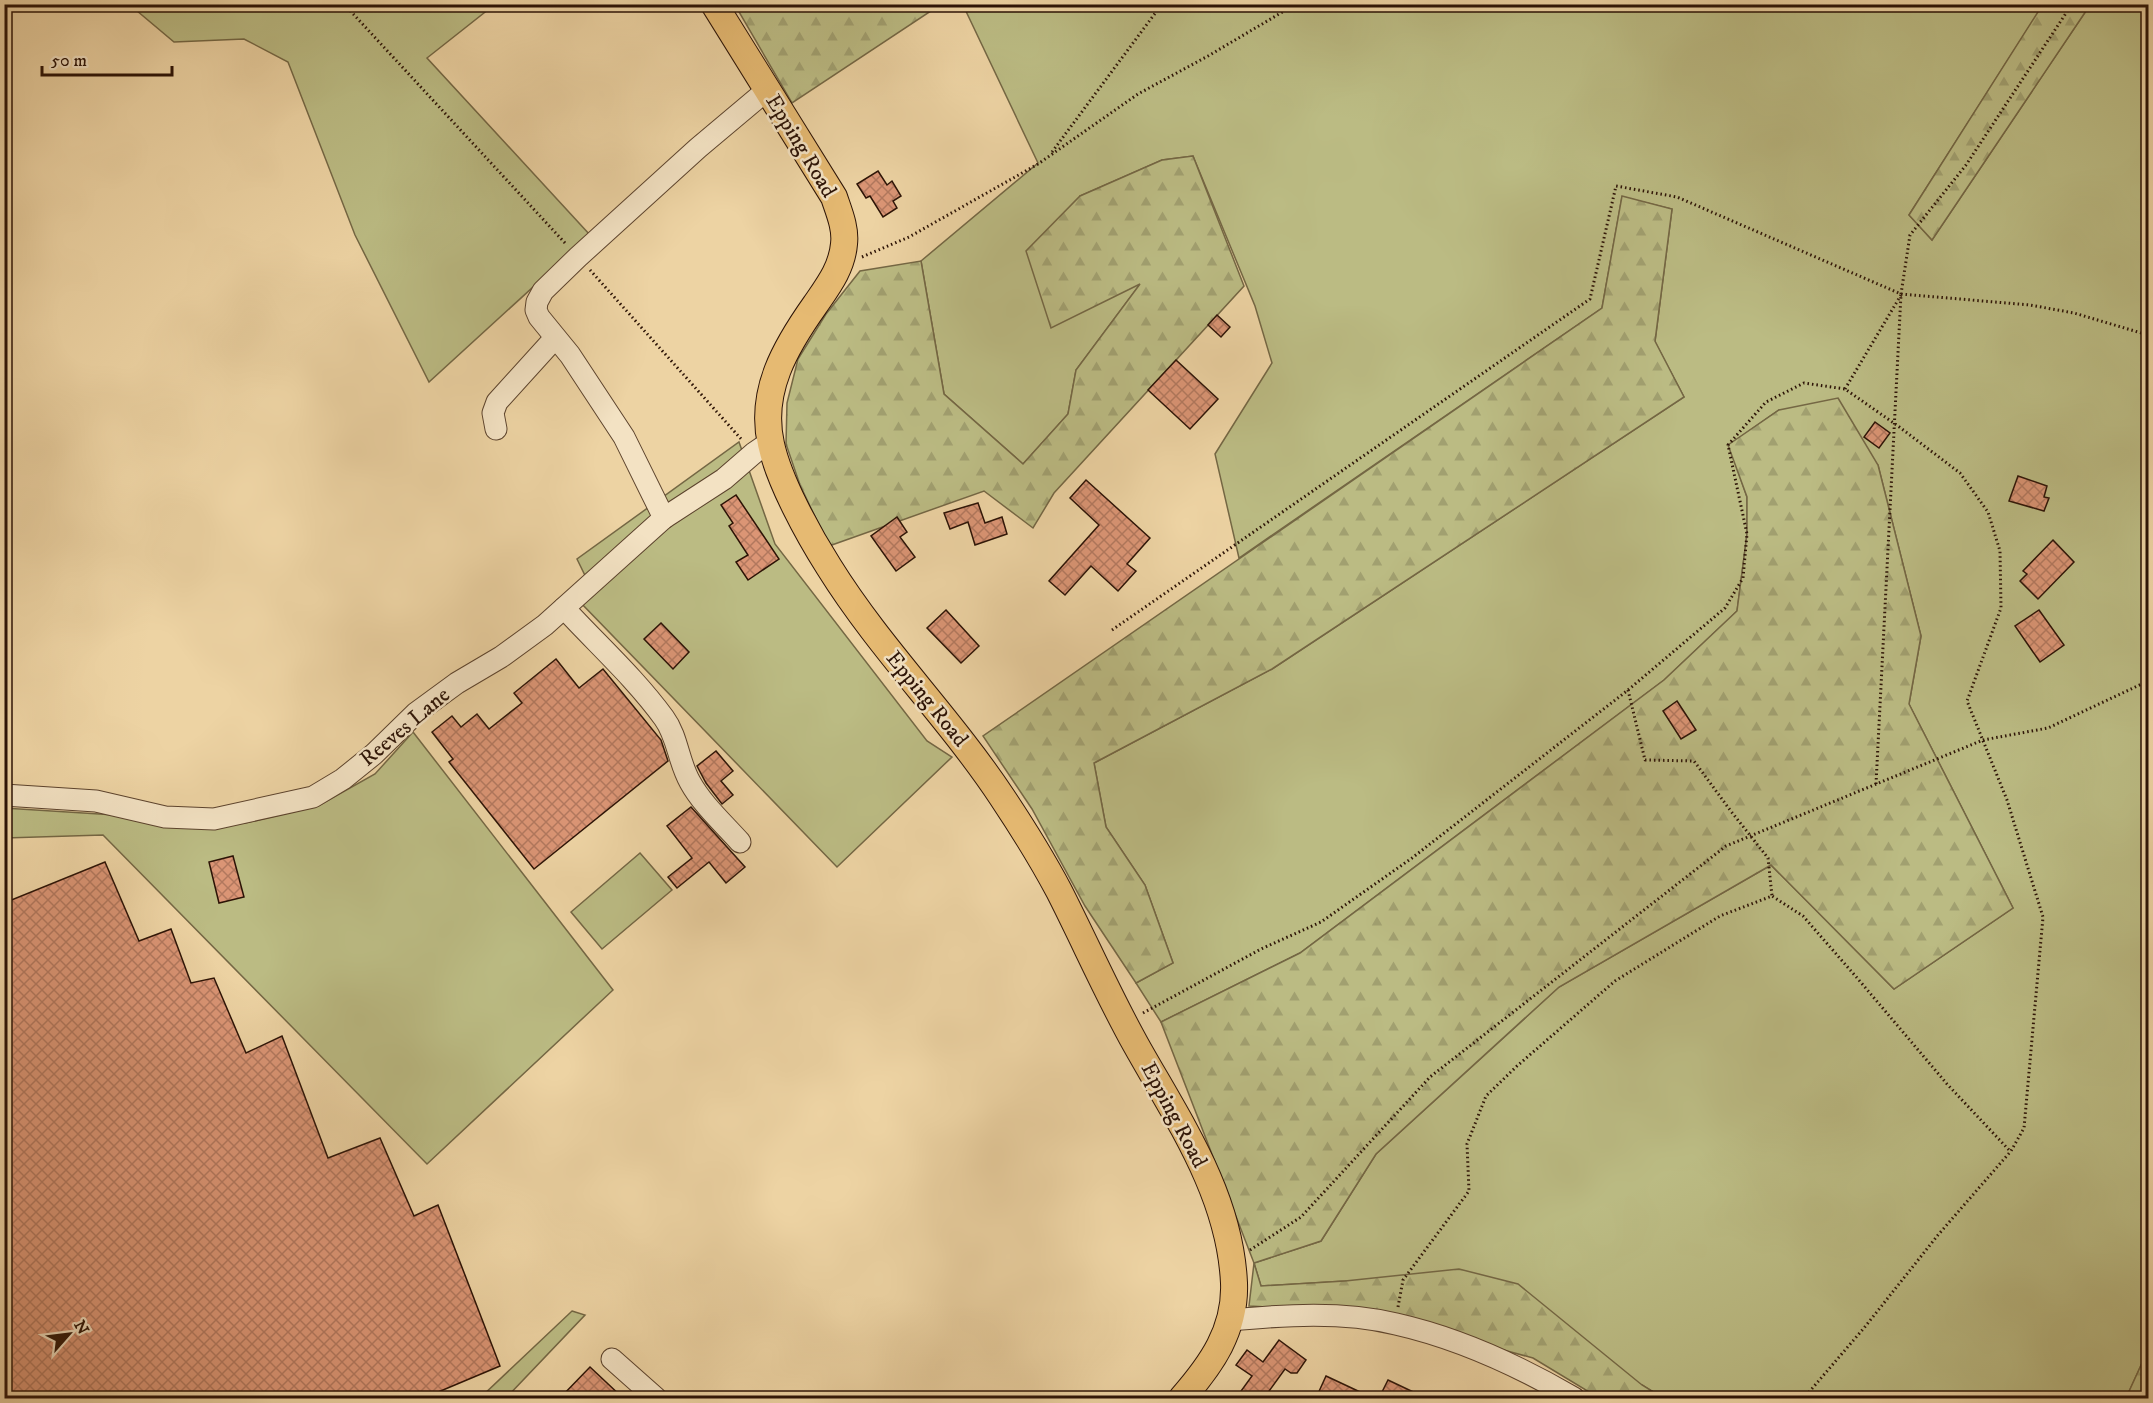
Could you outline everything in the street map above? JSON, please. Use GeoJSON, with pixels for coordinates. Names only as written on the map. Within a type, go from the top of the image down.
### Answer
{"type":"FeatureCollection","features":[{"type":"Feature","properties":{"kind":"main road","name":"Epping Road"},"geometry":{"type":"LineString","coordinates":[[714,4],[834,197],[842,219],[845,242],[841,263],[833,280],[796,331],[781,358],[772,384],[762,448],[781,474],[828,566],[870,627],[954,730],[1002,797],[1058,890],[1123,1022],[1196,1152],[1218,1201],[1234,1285],[1231,1320],[1220,1348],[1201,1376],[1182,1398]]}},
{"type":"Feature","properties":{"kind":"street"},"geometry":{"type":"LineString","coordinates":[[664,519],[624,437],[570,355],[539,317],[536,310],[537,302],[543,291],[578,257],[698,148],[767,90]]}},
{"type":"Feature","properties":{"kind":"street"},"geometry":{"type":"LineString","coordinates":[[496,429],[494,407],[555,338]]}},
{"type":"Feature","properties":{"kind":"street","name":"Reeves Lane"},"geometry":{"type":"LineString","coordinates":[[4,795],[96,801],[165,817],[214,819],[313,797],[343,779],[374,754],[416,713],[457,683],[501,657],[546,625],[664,519],[724,479],[762,448]]}},
{"type":"Feature","properties":{"kind":"street"},"geometry":{"type":"LineString","coordinates":[[564,608],[647,696],[666,720],[675,738],[690,782],[700,797],[740,842]]}},
{"type":"Feature","properties":{"kind":"street"},"geometry":{"type":"LineString","coordinates":[[1231,1320],[1308,1316],[1394,1323],[1444,1337],[1505,1362],[1574,1398]]}},
{"type":"Feature","properties":{"kind":"street"},"geometry":{"type":"LineString","coordinates":[[612,1359],[656,1398]]}},
{"type":"Feature","properties":{"kind":"path"},"geometry":{"type":"LineString","coordinates":[[344,4],[578,257],[762,448]]}},
{"type":"Feature","properties":{"kind":"path"},"geometry":{"type":"LineString","coordinates":[[1050,155],[1162,4]]}},
{"type":"Feature","properties":{"kind":"path"},"geometry":{"type":"LineString","coordinates":[[841,263],[871,254],[909,237],[1050,155],[1138,94],[1296,4]]}},
{"type":"Feature","properties":{"kind":"path"},"geometry":{"type":"LineString","coordinates":[[1876,784],[1901,294],[1910,235],[1966,165],[2072,4]]}},
{"type":"Feature","properties":{"kind":"path"},"geometry":{"type":"LineString","coordinates":[[1112,630],[1590,299],[1616,186],[1677,197],[1901,294],[2030,305],[2074,313],[2148,335]]}},
{"type":"Feature","properties":{"kind":"path"},"geometry":{"type":"LineString","coordinates":[[1845,389],[1901,294]]}},
{"type":"Feature","properties":{"kind":"path"},"geometry":{"type":"LineString","coordinates":[[1123,1022],[1159,1005],[1261,949],[1321,922],[1412,858],[1628,690],[1725,608],[1743,578],[1747,534],[1728,445],[1766,402],[1804,383],[1845,389],[1895,423],[1960,473],[1988,512],[2000,550],[2001,608],[1967,700],[2007,800],[2043,917],[2024,1128],[2011,1151],[1938,1235],[1864,1328],[1804,1398]]}},
{"type":"Feature","properties":{"kind":"path"},"geometry":{"type":"LineString","coordinates":[[1231,1263],[1301,1217],[1430,1077],[1726,846],[1983,740],[2048,728],[2148,681]]}},
{"type":"Feature","properties":{"kind":"path"},"geometry":{"type":"LineString","coordinates":[[1628,690],[1645,760],[1694,761],[1768,858],[1772,896]]}},
{"type":"Feature","properties":{"kind":"path"},"geometry":{"type":"LineString","coordinates":[[1772,896],[1803,916],[1947,1084],[2011,1151]]}},
{"type":"Feature","properties":{"kind":"path"},"geometry":{"type":"LineString","coordinates":[[1394,1323],[1403,1280],[1469,1191],[1467,1144],[1486,1096],[1615,981],[1720,916],[1772,896]]}},
{"type":"Feature","properties":{"kind":"green space"},"geometry":{"type":"Polygon","coordinates":[[[2043,4],[2090,5],[1932,240],[1909,215],[2043,4]]]}},
{"type":"Feature","properties":{"kind":"green space"},"geometry":{"type":"Polygon","coordinates":[[[2146,4],[2148,7],[2148,950],[2146,950],[2143,982],[2148,1034],[2148,1350],[2126,1398],[1663,1398],[1642,1385],[1345,1281],[1261,1286],[1254,1263],[1321,1241],[1376,1154],[1559,987],[1771,865],[1894,989],[2013,908],[1909,704],[1921,636],[1878,465],[1779,410],[1729,445],[1747,497],[1747,534],[1737,611],[1664,680],[1300,953],[1161,1022],[1136,983],[1173,963],[1145,885],[1106,827],[1094,763],[1272,669],[1684,397],[1655,342],[1672,209],[1622,197],[1602,308],[1239,558],[1215,454],[1272,363],[1255,306],[1193,156],[1162,160],[1080,196],[1141,283],[1076,370],[1068,414],[1023,464],[944,394],[921,261],[1038,163],[963,5],[2043,5],[1909,215],[1932,240],[2090,5],[2146,4]]]}},
{"type":"Feature","properties":{"kind":"green space"},"geometry":{"type":"Polygon","coordinates":[[[130,5],[494,5],[427,58],[590,235],[429,382],[355,235],[288,62],[244,39],[174,42],[130,5]]]}},
{"type":"Feature","properties":{"kind":"green space"},"geometry":{"type":"Polygon","coordinates":[[[735,5],[940,5],[792,103],[735,5]]]}},
{"type":"Feature","properties":{"kind":"green space"},"geometry":{"type":"Polygon","coordinates":[[[1193,156],[1244,286],[1054,493],[1033,528],[984,491],[829,546],[800,485],[786,444],[787,403],[798,359],[826,314],[860,271],[921,261],[944,394],[1023,464],[1068,414],[1076,370],[1140,284],[1051,328],[1026,251],[1080,196],[1162,160],[1193,156]]]}},
{"type":"Feature","properties":{"kind":"green space"},"geometry":{"type":"Polygon","coordinates":[[[1622,196],[1672,209],[1655,341],[1684,397],[1272,669],[1094,763],[1106,827],[1145,885],[1173,963],[1136,983],[1085,906],[1032,809],[983,736],[1602,308],[1622,196]]]}},
{"type":"Feature","properties":{"kind":"green space"},"geometry":{"type":"Polygon","coordinates":[[[1838,398],[1878,465],[1921,636],[1909,704],[2013,908],[1894,989],[1771,865],[1559,987],[1376,1154],[1321,1241],[1254,1263],[1161,1022],[1300,953],[1664,680],[1737,611],[1747,534],[1747,497],[1728,445],[1779,410],[1838,398]]]}},
{"type":"Feature","properties":{"kind":"green space"},"geometry":{"type":"Polygon","coordinates":[[[739,442],[775,544],[927,741],[952,757],[837,867],[581,603],[594,594],[577,559],[739,442]]]}},
{"type":"Feature","properties":{"kind":"green space"},"geometry":{"type":"Polygon","coordinates":[[[413,732],[613,990],[427,1164],[103,835],[5,838],[4,808],[115,815],[173,825],[245,823],[318,806],[375,774],[413,732]]]}},
{"type":"Feature","properties":{"kind":"green space"},"geometry":{"type":"Polygon","coordinates":[[[640,853],[672,890],[602,949],[571,912],[640,853]]]}},
{"type":"Feature","properties":{"kind":"green space"},"geometry":{"type":"Polygon","coordinates":[[[2146,950],[2148,950],[2148,1034],[2143,982],[2146,950]]]}},
{"type":"Feature","properties":{"kind":"green space"},"geometry":{"type":"Polygon","coordinates":[[[1254,1263],[1261,1286],[1345,1281],[1459,1269],[1518,1284],[1642,1385],[1663,1398],[1599,1398],[1533,1358],[1496,1348],[1403,1315],[1249,1306],[1254,1263]]]}},
{"type":"Feature","properties":{"kind":"green space"},"geometry":{"type":"Polygon","coordinates":[[[572,1311],[585,1315],[506,1398],[480,1398],[572,1311]]]}},
{"type":"Feature","properties":{"kind":"green space"},"geometry":{"type":"Polygon","coordinates":[[[2148,1350],[2148,1398],[2126,1398],[2148,1350]]]}},
{"type":"Feature","properties":{"kind":"building"},"geometry":{"type":"Polygon","coordinates":[[[878,171],[887,185],[892,181],[901,196],[893,201],[897,208],[883,217],[870,196],[866,198],[857,184],[878,171]]]}},
{"type":"Feature","properties":{"kind":"building"},"geometry":{"type":"Polygon","coordinates":[[[1217,315],[1230,327],[1221,337],[1208,325],[1217,315]]]}},
{"type":"Feature","properties":{"kind":"building"},"geometry":{"type":"Polygon","coordinates":[[[1176,360],[1218,399],[1190,429],[1148,390],[1176,360]]]}},
{"type":"Feature","properties":{"kind":"building"},"geometry":{"type":"Polygon","coordinates":[[[1875,422],[1890,433],[1879,448],[1864,437],[1875,422]]]}},
{"type":"Feature","properties":{"kind":"building"},"geometry":{"type":"Polygon","coordinates":[[[2018,476],[2047,486],[2044,497],[2049,498],[2044,511],[2009,501],[2018,476]]]}},
{"type":"Feature","properties":{"kind":"building"},"geometry":{"type":"Polygon","coordinates":[[[1086,480],[1150,538],[1127,564],[1136,571],[1118,591],[1091,566],[1065,595],[1049,581],[1099,525],[1070,498],[1086,480]]]}},
{"type":"Feature","properties":{"kind":"building"},"geometry":{"type":"Polygon","coordinates":[[[736,495],[779,559],[748,580],[736,562],[748,555],[729,526],[733,523],[721,505],[736,495]]]}},
{"type":"Feature","properties":{"kind":"building"},"geometry":{"type":"Polygon","coordinates":[[[978,503],[985,523],[1002,517],[1007,534],[975,545],[968,522],[950,529],[944,513],[978,503]]]}},
{"type":"Feature","properties":{"kind":"building"},"geometry":{"type":"Polygon","coordinates":[[[897,517],[907,532],[900,537],[915,557],[896,571],[871,536],[897,517]]]}},
{"type":"Feature","properties":{"kind":"building"},"geometry":{"type":"Polygon","coordinates":[[[2053,540],[2074,562],[2038,599],[2020,581],[2027,574],[2023,571],[2053,540]]]}},
{"type":"Feature","properties":{"kind":"building"},"geometry":{"type":"Polygon","coordinates":[[[946,610],[979,646],[961,663],[927,628],[946,610]]]}},
{"type":"Feature","properties":{"kind":"building"},"geometry":{"type":"Polygon","coordinates":[[[2039,610],[2064,645],[2040,662],[2015,626],[2039,610]]]}},
{"type":"Feature","properties":{"kind":"building"},"geometry":{"type":"Polygon","coordinates":[[[661,623],[689,652],[673,669],[644,639],[661,623]]]}},
{"type":"Feature","properties":{"kind":"building"},"geometry":{"type":"Polygon","coordinates":[[[556,659],[579,688],[603,669],[661,740],[668,761],[534,869],[449,762],[453,759],[432,732],[452,716],[461,727],[477,714],[489,729],[522,703],[514,693],[556,659]]]}},
{"type":"Feature","properties":{"kind":"building"},"geometry":{"type":"Polygon","coordinates":[[[1677,701],[1696,730],[1681,739],[1663,711],[1677,701]]]}},
{"type":"Feature","properties":{"kind":"building"},"geometry":{"type":"Polygon","coordinates":[[[716,751],[733,771],[721,781],[733,795],[722,804],[706,783],[697,766],[716,751]]]}},
{"type":"Feature","properties":{"kind":"building"},"geometry":{"type":"Polygon","coordinates":[[[691,807],[745,867],[726,883],[709,862],[677,888],[668,877],[692,858],[667,826],[691,807]]]}},
{"type":"Feature","properties":{"kind":"building"},"geometry":{"type":"Polygon","coordinates":[[[233,856],[244,897],[219,903],[209,862],[233,856]]]}},
{"type":"Feature","properties":{"kind":"building"},"geometry":{"type":"Polygon","coordinates":[[[105,862],[139,941],[171,929],[191,983],[214,978],[246,1053],[282,1036],[328,1158],[380,1138],[414,1216],[438,1205],[500,1366],[424,1398],[4,1398],[4,903],[105,862]]]}},
{"type":"Feature","properties":{"kind":"building"},"geometry":{"type":"Polygon","coordinates":[[[1279,1340],[1306,1360],[1297,1373],[1291,1373],[1285,1369],[1264,1398],[1236,1398],[1252,1376],[1236,1365],[1247,1350],[1263,1362],[1279,1340]]]}},
{"type":"Feature","properties":{"kind":"building"},"geometry":{"type":"Polygon","coordinates":[[[590,1367],[623,1398],[560,1398],[590,1367]]]}},
{"type":"Feature","properties":{"kind":"building"},"geometry":{"type":"Polygon","coordinates":[[[1326,1376],[1373,1398],[1316,1398],[1326,1376]]]}},
{"type":"Feature","properties":{"kind":"building"},"geometry":{"type":"Polygon","coordinates":[[[1388,1380],[1426,1398],[1379,1398],[1388,1380]]]}}]}
